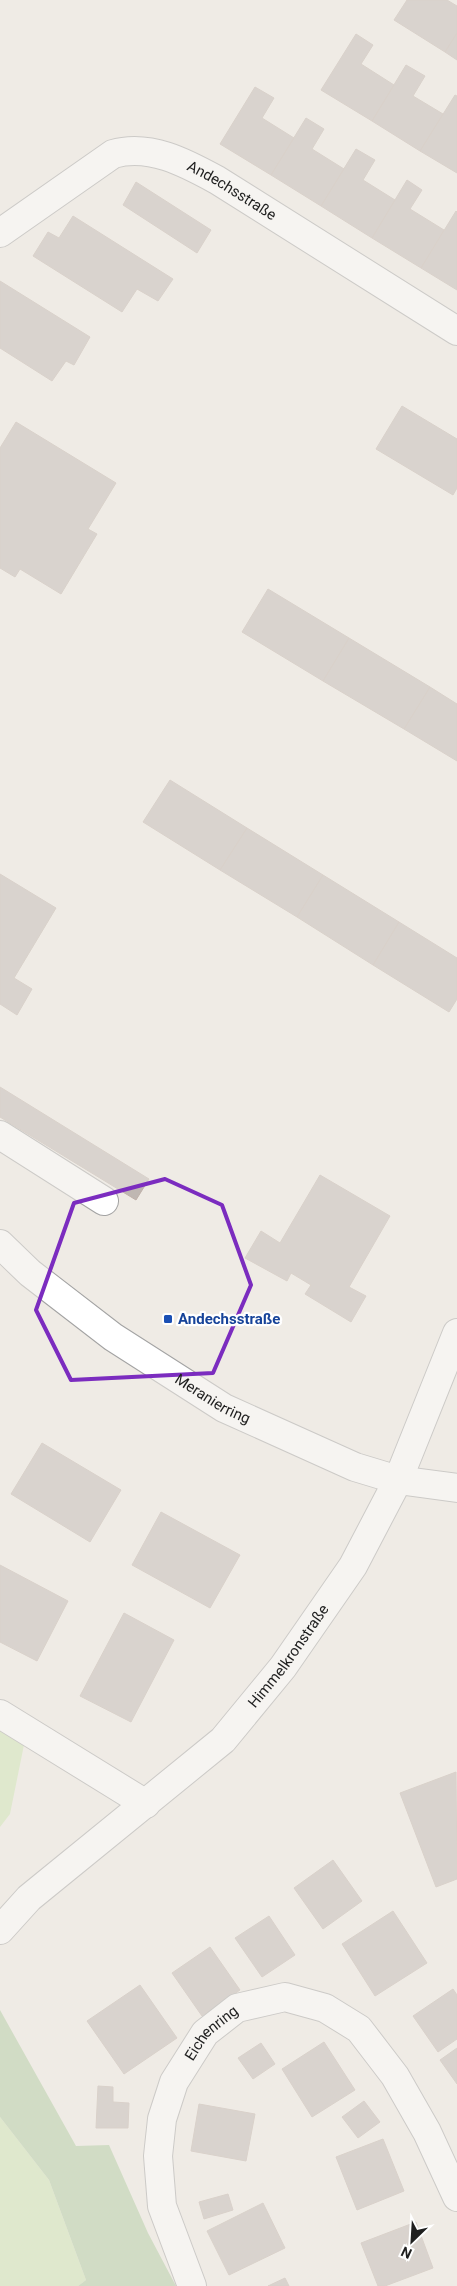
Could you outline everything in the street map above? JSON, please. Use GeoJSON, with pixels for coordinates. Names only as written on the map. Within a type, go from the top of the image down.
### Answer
{"type":"FeatureCollection","features":[{"type":"Feature","properties":{"kind":"street","name":"Andechsstraße"},"geometry":{"type":"LineString","coordinates":[[0,232],[113,154],[124,151],[152,153],[190,165],[217,180],[457,331]]}},
{"type":"Feature","properties":{"kind":"street"},"geometry":{"type":"LineString","coordinates":[[0,1136],[104,1200]]}},
{"type":"Feature","properties":{"kind":"street","name":"Meranierring"},"geometry":{"type":"LineString","coordinates":[[0,1244],[30,1272],[113,1337],[224,1408],[354,1467],[398,1480],[457,1488]]}},
{"type":"Feature","properties":{"kind":"street"},"geometry":{"type":"LineString","coordinates":[[398,1480],[457,1333]]}},
{"type":"Feature","properties":{"kind":"street","name":"Himmelkronstraße"},"geometry":{"type":"LineString","coordinates":[[0,1930],[29,1898],[223,1740],[283,1667],[353,1566],[398,1480]]}},
{"type":"Feature","properties":{"kind":"street"},"geometry":{"type":"LineString","coordinates":[[0,1714],[146,1804]]}},
{"type":"Feature","properties":{"kind":"street","name":"Eichenring"},"geometry":{"type":"LineString","coordinates":[[192,2286],[162,2206],[158,2156],[162,2119],[174,2082],[205,2034],[237,2008],[285,1997],[325,2008],[359,2029],[395,2076],[423,2124],[457,2197]]}},
{"type":"Feature","properties":{"kind":"highlighted area"},"geometry":{"type":"Polygon","coordinates":[[[165,1179],[222,1205],[251,1285],[213,1373],[71,1380],[36,1310],[74,1203],[165,1179]]]}},
{"type":"Feature","properties":{"kind":"green space"},"geometry":{"type":"Polygon","coordinates":[[[0,1714],[27,1730],[10,1814],[0,1827],[0,1714]]]}},
{"type":"Feature","properties":{"kind":"green space"},"geometry":{"type":"Polygon","coordinates":[[[0,2010],[76,2146],[109,2145],[148,2233],[176,2286],[78,2286],[86,2280],[49,2180],[0,2117],[0,2010]]]}},
{"type":"Feature","properties":{"kind":"green space"},"geometry":{"type":"Polygon","coordinates":[[[0,2117],[49,2180],[86,2280],[78,2286],[0,2286],[0,2117]]]}},
{"type":"Feature","properties":{"kind":"building"},"geometry":{"type":"Polygon","coordinates":[[[407,0],[447,0],[457,6],[457,33],[445,52],[394,20],[407,0]]]}},
{"type":"Feature","properties":{"kind":"building"},"geometry":{"type":"Polygon","coordinates":[[[457,33],[457,60],[445,52],[457,33]]]}},
{"type":"Feature","properties":{"kind":"building"},"geometry":{"type":"Polygon","coordinates":[[[356,34],[373,45],[361,64],[394,85],[372,121],[321,90],[356,34]]]}},
{"type":"Feature","properties":{"kind":"building"},"geometry":{"type":"Polygon","coordinates":[[[406,65],[425,76],[413,96],[443,114],[420,151],[372,121],[406,65]]]}},
{"type":"Feature","properties":{"kind":"building"},"geometry":{"type":"Polygon","coordinates":[[[255,87],[274,98],[262,118],[294,138],[271,175],[220,144],[255,87]]]}},
{"type":"Feature","properties":{"kind":"building"},"geometry":{"type":"Polygon","coordinates":[[[455,95],[457,96],[457,173],[420,151],[455,95]]]}},
{"type":"Feature","properties":{"kind":"building"},"geometry":{"type":"Polygon","coordinates":[[[306,118],[324,129],[312,149],[344,169],[321,206],[271,175],[306,118]]]}},
{"type":"Feature","properties":{"kind":"building"},"geometry":{"type":"Polygon","coordinates":[[[356,149],[375,160],[363,180],[395,200],[372,238],[321,206],[356,149]]]}},
{"type":"Feature","properties":{"kind":"building"},"geometry":{"type":"Polygon","coordinates":[[[407,180],[422,190],[410,209],[444,230],[421,268],[372,238],[407,180]]]}},
{"type":"Feature","properties":{"kind":"building"},"geometry":{"type":"Polygon","coordinates":[[[136,182],[211,230],[197,253],[123,205],[136,182]]]}},
{"type":"Feature","properties":{"kind":"building"},"geometry":{"type":"Polygon","coordinates":[[[457,212],[457,290],[421,268],[457,212]]]}},
{"type":"Feature","properties":{"kind":"building"},"geometry":{"type":"Polygon","coordinates":[[[73,216],[173,279],[158,301],[137,289],[122,312],[33,256],[48,232],[59,238],[73,216]]]}},
{"type":"Feature","properties":{"kind":"building"},"geometry":{"type":"Polygon","coordinates":[[[0,281],[90,337],[74,365],[66,361],[52,381],[0,348],[0,281]]]}},
{"type":"Feature","properties":{"kind":"building"},"geometry":{"type":"Polygon","coordinates":[[[402,406],[457,439],[457,488],[453,495],[376,449],[402,406]]]}},
{"type":"Feature","properties":{"kind":"building"},"geometry":{"type":"Polygon","coordinates":[[[16,422],[116,483],[88,529],[97,534],[61,594],[20,569],[15,577],[0,568],[0,448],[16,422]]]}},
{"type":"Feature","properties":{"kind":"building"},"geometry":{"type":"Polygon","coordinates":[[[268,589],[349,638],[323,681],[242,632],[268,589]]]}},
{"type":"Feature","properties":{"kind":"building"},"geometry":{"type":"Polygon","coordinates":[[[349,638],[430,687],[404,729],[323,681],[349,638]]]}},
{"type":"Feature","properties":{"kind":"building"},"geometry":{"type":"Polygon","coordinates":[[[430,687],[457,704],[457,761],[404,729],[430,687]]]}},
{"type":"Feature","properties":{"kind":"building"},"geometry":{"type":"Polygon","coordinates":[[[170,780],[247,828],[220,870],[143,822],[170,780]]]}},
{"type":"Feature","properties":{"kind":"building"},"geometry":{"type":"Polygon","coordinates":[[[247,828],[323,875],[297,917],[220,870],[247,828]]]}},
{"type":"Feature","properties":{"kind":"building"},"geometry":{"type":"Polygon","coordinates":[[[0,874],[56,908],[14,978],[32,989],[17,1015],[0,1004],[0,874]]]}},
{"type":"Feature","properties":{"kind":"building"},"geometry":{"type":"Polygon","coordinates":[[[323,875],[399,922],[373,965],[297,917],[323,875]]]}},
{"type":"Feature","properties":{"kind":"building"},"geometry":{"type":"Polygon","coordinates":[[[399,922],[457,958],[457,999],[449,1012],[373,965],[399,922]]]}},
{"type":"Feature","properties":{"kind":"building"},"geometry":{"type":"Polygon","coordinates":[[[0,1087],[149,1179],[136,1200],[0,1117],[0,1087]]]}},
{"type":"Feature","properties":{"kind":"building"},"geometry":{"type":"Polygon","coordinates":[[[320,1175],[390,1216],[349,1287],[366,1296],[351,1322],[305,1294],[311,1285],[291,1273],[287,1281],[245,1258],[261,1231],[280,1243],[320,1175]]]}},
{"type":"Feature","properties":{"kind":"building"},"geometry":{"type":"Polygon","coordinates":[[[42,1443],[121,1490],[90,1542],[11,1494],[42,1443]]]}},
{"type":"Feature","properties":{"kind":"building"},"geometry":{"type":"Polygon","coordinates":[[[161,1512],[240,1555],[210,1608],[132,1565],[161,1512]]]}},
{"type":"Feature","properties":{"kind":"building"},"geometry":{"type":"Polygon","coordinates":[[[0,1565],[68,1601],[37,1661],[0,1642],[0,1565]]]}},
{"type":"Feature","properties":{"kind":"building"},"geometry":{"type":"Polygon","coordinates":[[[124,1613],[174,1640],[131,1722],[80,1696],[124,1613]]]}},
{"type":"Feature","properties":{"kind":"building"},"geometry":{"type":"Polygon","coordinates":[[[456,1772],[457,1879],[436,1887],[400,1793],[456,1772]]]}},
{"type":"Feature","properties":{"kind":"building"},"geometry":{"type":"Polygon","coordinates":[[[333,1860],[362,1901],[323,1929],[294,1888],[333,1860]]]}},
{"type":"Feature","properties":{"kind":"building"},"geometry":{"type":"Polygon","coordinates":[[[393,1911],[427,1963],[375,1996],[342,1944],[393,1911]]]}},
{"type":"Feature","properties":{"kind":"building"},"geometry":{"type":"Polygon","coordinates":[[[269,1916],[295,1955],[262,1977],[235,1938],[269,1916]]]}},
{"type":"Feature","properties":{"kind":"building"},"geometry":{"type":"Polygon","coordinates":[[[210,1947],[240,1990],[202,2016],[172,1973],[210,1947]]]}},
{"type":"Feature","properties":{"kind":"building"},"geometry":{"type":"Polygon","coordinates":[[[140,1985],[177,2038],[124,2074],[87,2021],[140,1985]]]}},
{"type":"Feature","properties":{"kind":"building"},"geometry":{"type":"Polygon","coordinates":[[[453,1989],[457,1995],[457,2039],[438,2052],[413,2016],[453,1989]]]}},
{"type":"Feature","properties":{"kind":"building"},"geometry":{"type":"Polygon","coordinates":[[[324,2042],[355,2090],[312,2117],[282,2069],[324,2042]]]}},
{"type":"Feature","properties":{"kind":"building"},"geometry":{"type":"Polygon","coordinates":[[[261,2043],[275,2064],[253,2079],[238,2058],[261,2043]]]}},
{"type":"Feature","properties":{"kind":"building"},"geometry":{"type":"Polygon","coordinates":[[[457,2048],[457,2084],[440,2060],[457,2048]]]}},
{"type":"Feature","properties":{"kind":"building"},"geometry":{"type":"Polygon","coordinates":[[[98,2086],[113,2087],[113,2102],[129,2103],[128,2128],[96,2128],[98,2086]]]}},
{"type":"Feature","properties":{"kind":"building"},"geometry":{"type":"Polygon","coordinates":[[[364,2101],[380,2122],[358,2138],[342,2117],[364,2101]]]}},
{"type":"Feature","properties":{"kind":"building"},"geometry":{"type":"Polygon","coordinates":[[[199,2104],[255,2114],[246,2161],[191,2151],[199,2104]]]}},
{"type":"Feature","properties":{"kind":"building"},"geometry":{"type":"Polygon","coordinates":[[[383,2139],[404,2191],[357,2210],[336,2157],[383,2139]]]}},
{"type":"Feature","properties":{"kind":"building"},"geometry":{"type":"Polygon","coordinates":[[[228,2194],[233,2210],[204,2219],[199,2202],[228,2194]]]}},
{"type":"Feature","properties":{"kind":"building"},"geometry":{"type":"Polygon","coordinates":[[[263,2203],[285,2248],[229,2275],[207,2231],[263,2203]]]}},
{"type":"Feature","properties":{"kind":"building"},"geometry":{"type":"Polygon","coordinates":[[[416,2222],[433,2268],[385,2286],[378,2286],[361,2243],[416,2222]]]}},
{"type":"Feature","properties":{"kind":"building"},"geometry":{"type":"Polygon","coordinates":[[[285,2278],[289,2286],[268,2286],[285,2278]]]}},
{"type":"Feature","properties":{"kind":"place","name":"Andechsstraße"},"geometry":{"type":"Point","coordinates":[168,1319]}}]}
